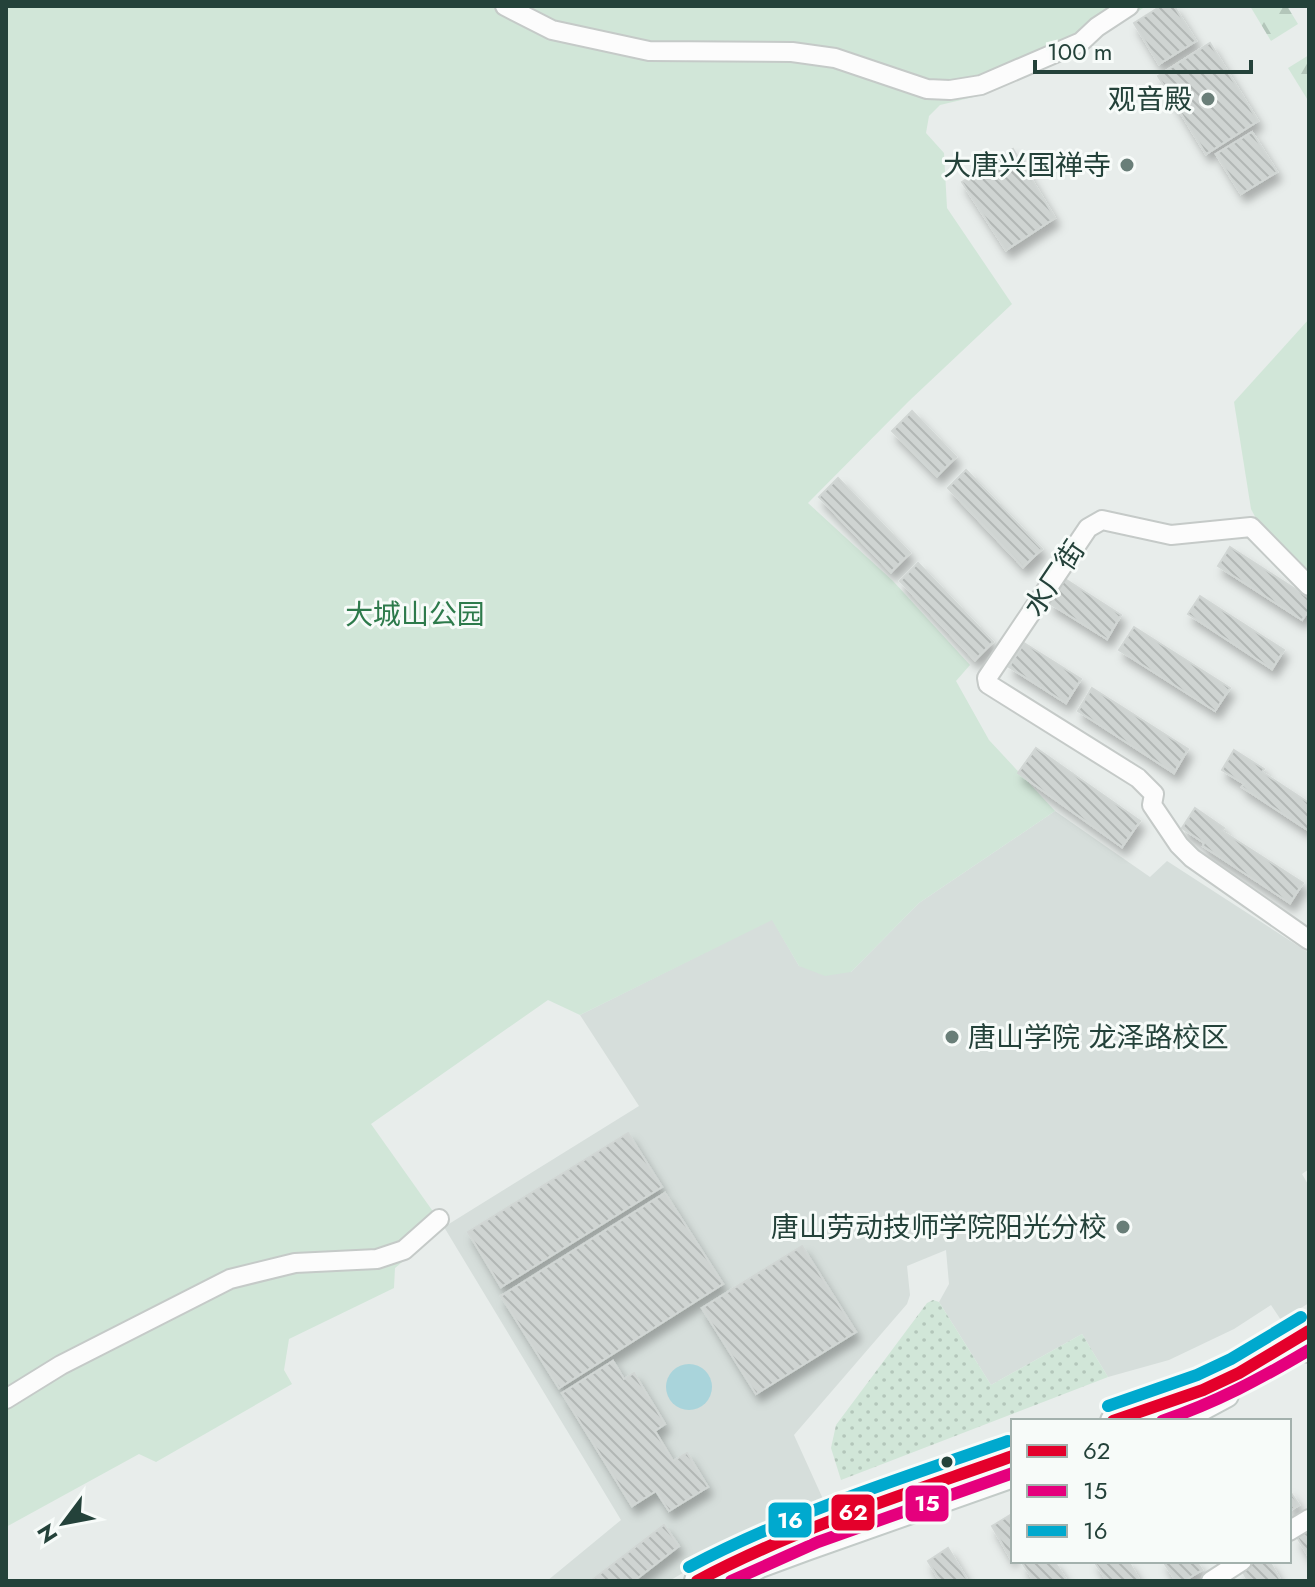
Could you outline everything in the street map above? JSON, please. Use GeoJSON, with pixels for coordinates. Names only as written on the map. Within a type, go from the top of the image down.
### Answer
{"type":"FeatureCollection","features":[{"type":"Feature","properties":{"kind":"main road"},"geometry":{"type":"LineString","coordinates":[[1119,1419],[1203,1390],[1307,1343]]}},
{"type":"Feature","properties":{"kind":"main road"},"geometry":{"type":"LineString","coordinates":[[1172,1419],[1198,1410],[1238,1389],[1307,1343]]}},
{"type":"Feature","properties":{"kind":"main road"},"geometry":{"type":"LineString","coordinates":[[697,1581],[735,1559],[796,1533],[1011,1457]]}},
{"type":"Feature","properties":{"kind":"main road"},"geometry":{"type":"LineString","coordinates":[[731,1581],[783,1556],[1011,1476]]}},
{"type":"Feature","properties":{"kind":"street"},"geometry":{"type":"LineString","coordinates":[[505,6],[552,30],[649,51],[792,52],[835,58],[927,89],[950,90],[981,85],[1081,42],[1129,6]]}},
{"type":"Feature","properties":{"kind":"street","name":"水厂街"},"geometry":{"type":"LineString","coordinates":[[1309,586],[1251,527],[1171,535],[1102,520],[1088,528],[987,678],[988,684],[1138,778],[1154,794],[1152,805],[1179,845],[1192,858],[1309,940]]}},
{"type":"Feature","properties":{"kind":"street"},"geometry":{"type":"LineString","coordinates":[[6,1399],[61,1365],[230,1279],[295,1263],[377,1259],[404,1250],[439,1219]]}},
{"type":"Feature","properties":{"kind":"street"},"geometry":{"type":"LineString","coordinates":[[1291,1530],[1309,1519]]}},
{"type":"Feature","properties":{"kind":"street"},"geometry":{"type":"LineString","coordinates":[[1211,1581],[1239,1563]]}},
{"type":"Feature","properties":{"kind":"shaded area"},"geometry":{"type":"Polygon","coordinates":[[[1055,811],[1150,877],[1167,861],[1309,953],[1309,1169],[1302,1174],[1309,1186],[1309,1303],[1281,1320],[1271,1305],[1234,1329],[1169,1360],[1108,1377],[1082,1334],[991,1385],[939,1302],[949,1284],[946,1250],[907,1266],[910,1295],[907,1304],[794,1435],[823,1499],[787,1513],[669,1581],[547,1581],[621,1520],[444,1227],[639,1106],[580,1015],[772,919],[799,966],[851,972],[919,903],[1055,811]]]}},
{"type":"Feature","properties":{"kind":"green space","name":"大城山公园"},"geometry":{"type":"Polygon","coordinates":[[[6,6],[1146,6],[1085,48],[978,96],[940,105],[929,116],[926,133],[944,153],[947,208],[1012,304],[909,401],[808,503],[893,581],[970,665],[956,681],[989,740],[1055,811],[919,903],[851,972],[825,976],[799,966],[772,920],[580,1015],[548,1000],[371,1124],[444,1227],[395,1268],[394,1288],[289,1339],[284,1370],[292,1384],[156,1462],[139,1454],[6,1527],[6,6]]]}},
{"type":"Feature","properties":{"kind":"green space"},"geometry":{"type":"Polygon","coordinates":[[[1250,6],[1287,6],[1298,24],[1271,41],[1250,6]]]}},
{"type":"Feature","properties":{"kind":"green space"},"geometry":{"type":"Polygon","coordinates":[[[1309,55],[1309,102],[1288,68],[1309,55]]]}},
{"type":"Feature","properties":{"kind":"green space"},"geometry":{"type":"Polygon","coordinates":[[[1309,319],[1309,576],[1260,526],[1251,509],[1234,402],[1309,319]]]}},
{"type":"Feature","properties":{"kind":"green space"},"geometry":{"type":"Polygon","coordinates":[[[933,1300],[939,1302],[991,1385],[1082,1334],[1108,1377],[841,1480],[831,1448],[836,1425],[927,1303],[933,1300]]]}},
{"type":"Feature","properties":{"kind":"water"},"geometry":{"type":"Polygon","coordinates":[[[689,1364],[705,1371],[712,1387],[705,1403],[689,1410],[673,1403],[666,1387],[673,1371],[689,1364]]]}},
{"type":"Feature","properties":{"kind":"building"},"geometry":{"type":"Polygon","coordinates":[[[1161,6],[1174,6],[1196,41],[1159,64],[1134,23],[1161,6]]]}},
{"type":"Feature","properties":{"kind":"building","name":"观音殿"},"geometry":{"type":"Polygon","coordinates":[[[1210,43],[1258,121],[1206,154],[1158,76],[1210,43]]]}},
{"type":"Feature","properties":{"kind":"building"},"geometry":{"type":"Polygon","coordinates":[[[1252,132],[1277,172],[1241,194],[1216,154],[1252,132]]]}},
{"type":"Feature","properties":{"kind":"building"},"geometry":{"type":"Polygon","coordinates":[[[1013,149],[1055,218],[1006,250],[962,182],[1013,149]]]}},
{"type":"Feature","properties":{"kind":"building"},"geometry":{"type":"Polygon","coordinates":[[[912,411],[956,457],[937,476],[892,431],[912,411]]]}},
{"type":"Feature","properties":{"kind":"building"},"geometry":{"type":"Polygon","coordinates":[[[966,470],[1042,549],[1023,567],[948,488],[966,470]]]}},
{"type":"Feature","properties":{"kind":"building"},"geometry":{"type":"Polygon","coordinates":[[[838,478],[910,553],[891,572],[819,497],[838,478]]]}},
{"type":"Feature","properties":{"kind":"building"},"geometry":{"type":"Polygon","coordinates":[[[1230,547],[1309,598],[1309,610],[1302,620],[1218,566],[1230,547]]]}},
{"type":"Feature","properties":{"kind":"building"},"geometry":{"type":"Polygon","coordinates":[[[918,563],[993,642],[975,660],[900,581],[918,563]]]}},
{"type":"Feature","properties":{"kind":"building"},"geometry":{"type":"Polygon","coordinates":[[[1065,579],[1121,615],[1107,639],[1049,603],[1065,579]]]}},
{"type":"Feature","properties":{"kind":"building"},"geometry":{"type":"Polygon","coordinates":[[[1200,596],[1284,650],[1272,669],[1188,614],[1200,596]]]}},
{"type":"Feature","properties":{"kind":"building"},"geometry":{"type":"Polygon","coordinates":[[[1134,627],[1230,688],[1215,711],[1119,650],[1134,627]]]}},
{"type":"Feature","properties":{"kind":"building"},"geometry":{"type":"Polygon","coordinates":[[[1024,643],[1081,679],[1066,703],[1009,667],[1024,643]]]}},
{"type":"Feature","properties":{"kind":"building"},"geometry":{"type":"Polygon","coordinates":[[[1092,688],[1188,749],[1174,773],[1078,711],[1092,688]]]}},
{"type":"Feature","properties":{"kind":"building"},"geometry":{"type":"Polygon","coordinates":[[[1036,748],[1140,821],[1122,847],[1018,773],[1036,748]]]}},
{"type":"Feature","properties":{"kind":"building"},"geometry":{"type":"Polygon","coordinates":[[[1234,750],[1309,803],[1309,831],[1242,787],[1244,784],[1222,770],[1234,750]]]}},
{"type":"Feature","properties":{"kind":"building"},"geometry":{"type":"Polygon","coordinates":[[[1195,808],[1224,828],[1222,831],[1303,883],[1290,903],[1203,846],[1204,843],[1182,828],[1195,808]]]}},
{"type":"Feature","properties":{"kind":"building"},"geometry":{"type":"Polygon","coordinates":[[[628,1133],[662,1187],[501,1287],[468,1232],[628,1133]]]}},
{"type":"Feature","properties":{"kind":"building"},"geometry":{"type":"Polygon","coordinates":[[[665,1193],[723,1284],[559,1388],[501,1296],[665,1193]]]}},
{"type":"Feature","properties":{"kind":"building"},"geometry":{"type":"Polygon","coordinates":[[[802,1246],[856,1332],[756,1394],[702,1308],[802,1246]]]}},
{"type":"Feature","properties":{"kind":"building"},"geometry":{"type":"Polygon","coordinates":[[[613,1361],[624,1379],[634,1373],[665,1424],[655,1431],[673,1461],[687,1453],[708,1487],[669,1511],[656,1491],[632,1506],[562,1393],[613,1361]]]}},
{"type":"Feature","properties":{"kind":"building"},"geometry":{"type":"Polygon","coordinates":[[[1291,1493],[1299,1505],[1291,1510],[1291,1493]]]}},
{"type":"Feature","properties":{"kind":"building"},"geometry":{"type":"Polygon","coordinates":[[[1011,1515],[1011,1559],[992,1526],[1011,1515]]]}},
{"type":"Feature","properties":{"kind":"building"},"geometry":{"type":"Polygon","coordinates":[[[664,1525],[679,1546],[634,1581],[591,1581],[664,1525]]]}},
{"type":"Feature","properties":{"kind":"building"},"geometry":{"type":"Polygon","coordinates":[[[1309,1530],[1309,1557],[1297,1537],[1309,1530]]]}},
{"type":"Feature","properties":{"kind":"building"},"geometry":{"type":"Polygon","coordinates":[[[948,1548],[968,1581],[940,1581],[928,1561],[948,1548]]]}},
{"type":"Feature","properties":{"kind":"building"},"geometry":{"type":"Polygon","coordinates":[[[1055,1563],[1067,1581],[1034,1581],[1023,1564],[1055,1563]]]}},
{"type":"Feature","properties":{"kind":"building"},"geometry":{"type":"Polygon","coordinates":[[[1095,1563],[1129,1563],[1140,1581],[1107,1581],[1095,1563]]]}},
{"type":"Feature","properties":{"kind":"building"},"geometry":{"type":"Polygon","coordinates":[[[1164,1563],[1197,1563],[1202,1570],[1184,1581],[1176,1581],[1164,1563]]]}},
{"type":"Feature","properties":{"kind":"building"},"geometry":{"type":"Polygon","coordinates":[[[1253,1563],[1270,1563],[1281,1581],[1248,1581],[1242,1570],[1253,1563]]]}},
{"type":"Feature","properties":{"kind":"transit line","name":"16"},"geometry":{"type":"LineString","coordinates":[[1108,1406],[1197,1375],[1231,1359],[1301,1317]]}},
{"type":"Feature","properties":{"kind":"transit line","name":"62"},"geometry":{"type":"LineString","coordinates":[[1119,1419],[1203,1390],[1239,1373],[1309,1331]]}},
{"type":"Feature","properties":{"kind":"transit line","name":"15"},"geometry":{"type":"LineString","coordinates":[[1167,1419],[1238,1389],[1309,1350]]}},
{"type":"Feature","properties":{"kind":"transit line","name":"16"},"geometry":{"type":"LineString","coordinates":[[689,1567],[806,1513],[1008,1441]]}},
{"type":"Feature","properties":{"kind":"transit line","name":"62"},"geometry":{"type":"LineString","coordinates":[[697,1581],[813,1528],[1011,1457]]}},
{"type":"Feature","properties":{"kind":"transit line","name":"15"},"geometry":{"type":"LineString","coordinates":[[731,1581],[818,1542],[1011,1474]]}},
{"type":"Feature","properties":{"kind":"place","name":"观音殿"},"geometry":{"type":"Point","coordinates":[1208,99]}},
{"type":"Feature","properties":{"kind":"place","name":"大唐兴国禅寺"},"geometry":{"type":"Point","coordinates":[1127,165]}},
{"type":"Feature","properties":{"kind":"place","name":"唐山学院 龙泽路校区"},"geometry":{"type":"Point","coordinates":[952,1037]}},
{"type":"Feature","properties":{"kind":"place","name":"唐山劳动技师学院阳光分校"},"geometry":{"type":"Point","coordinates":[1123,1227]}}]}
